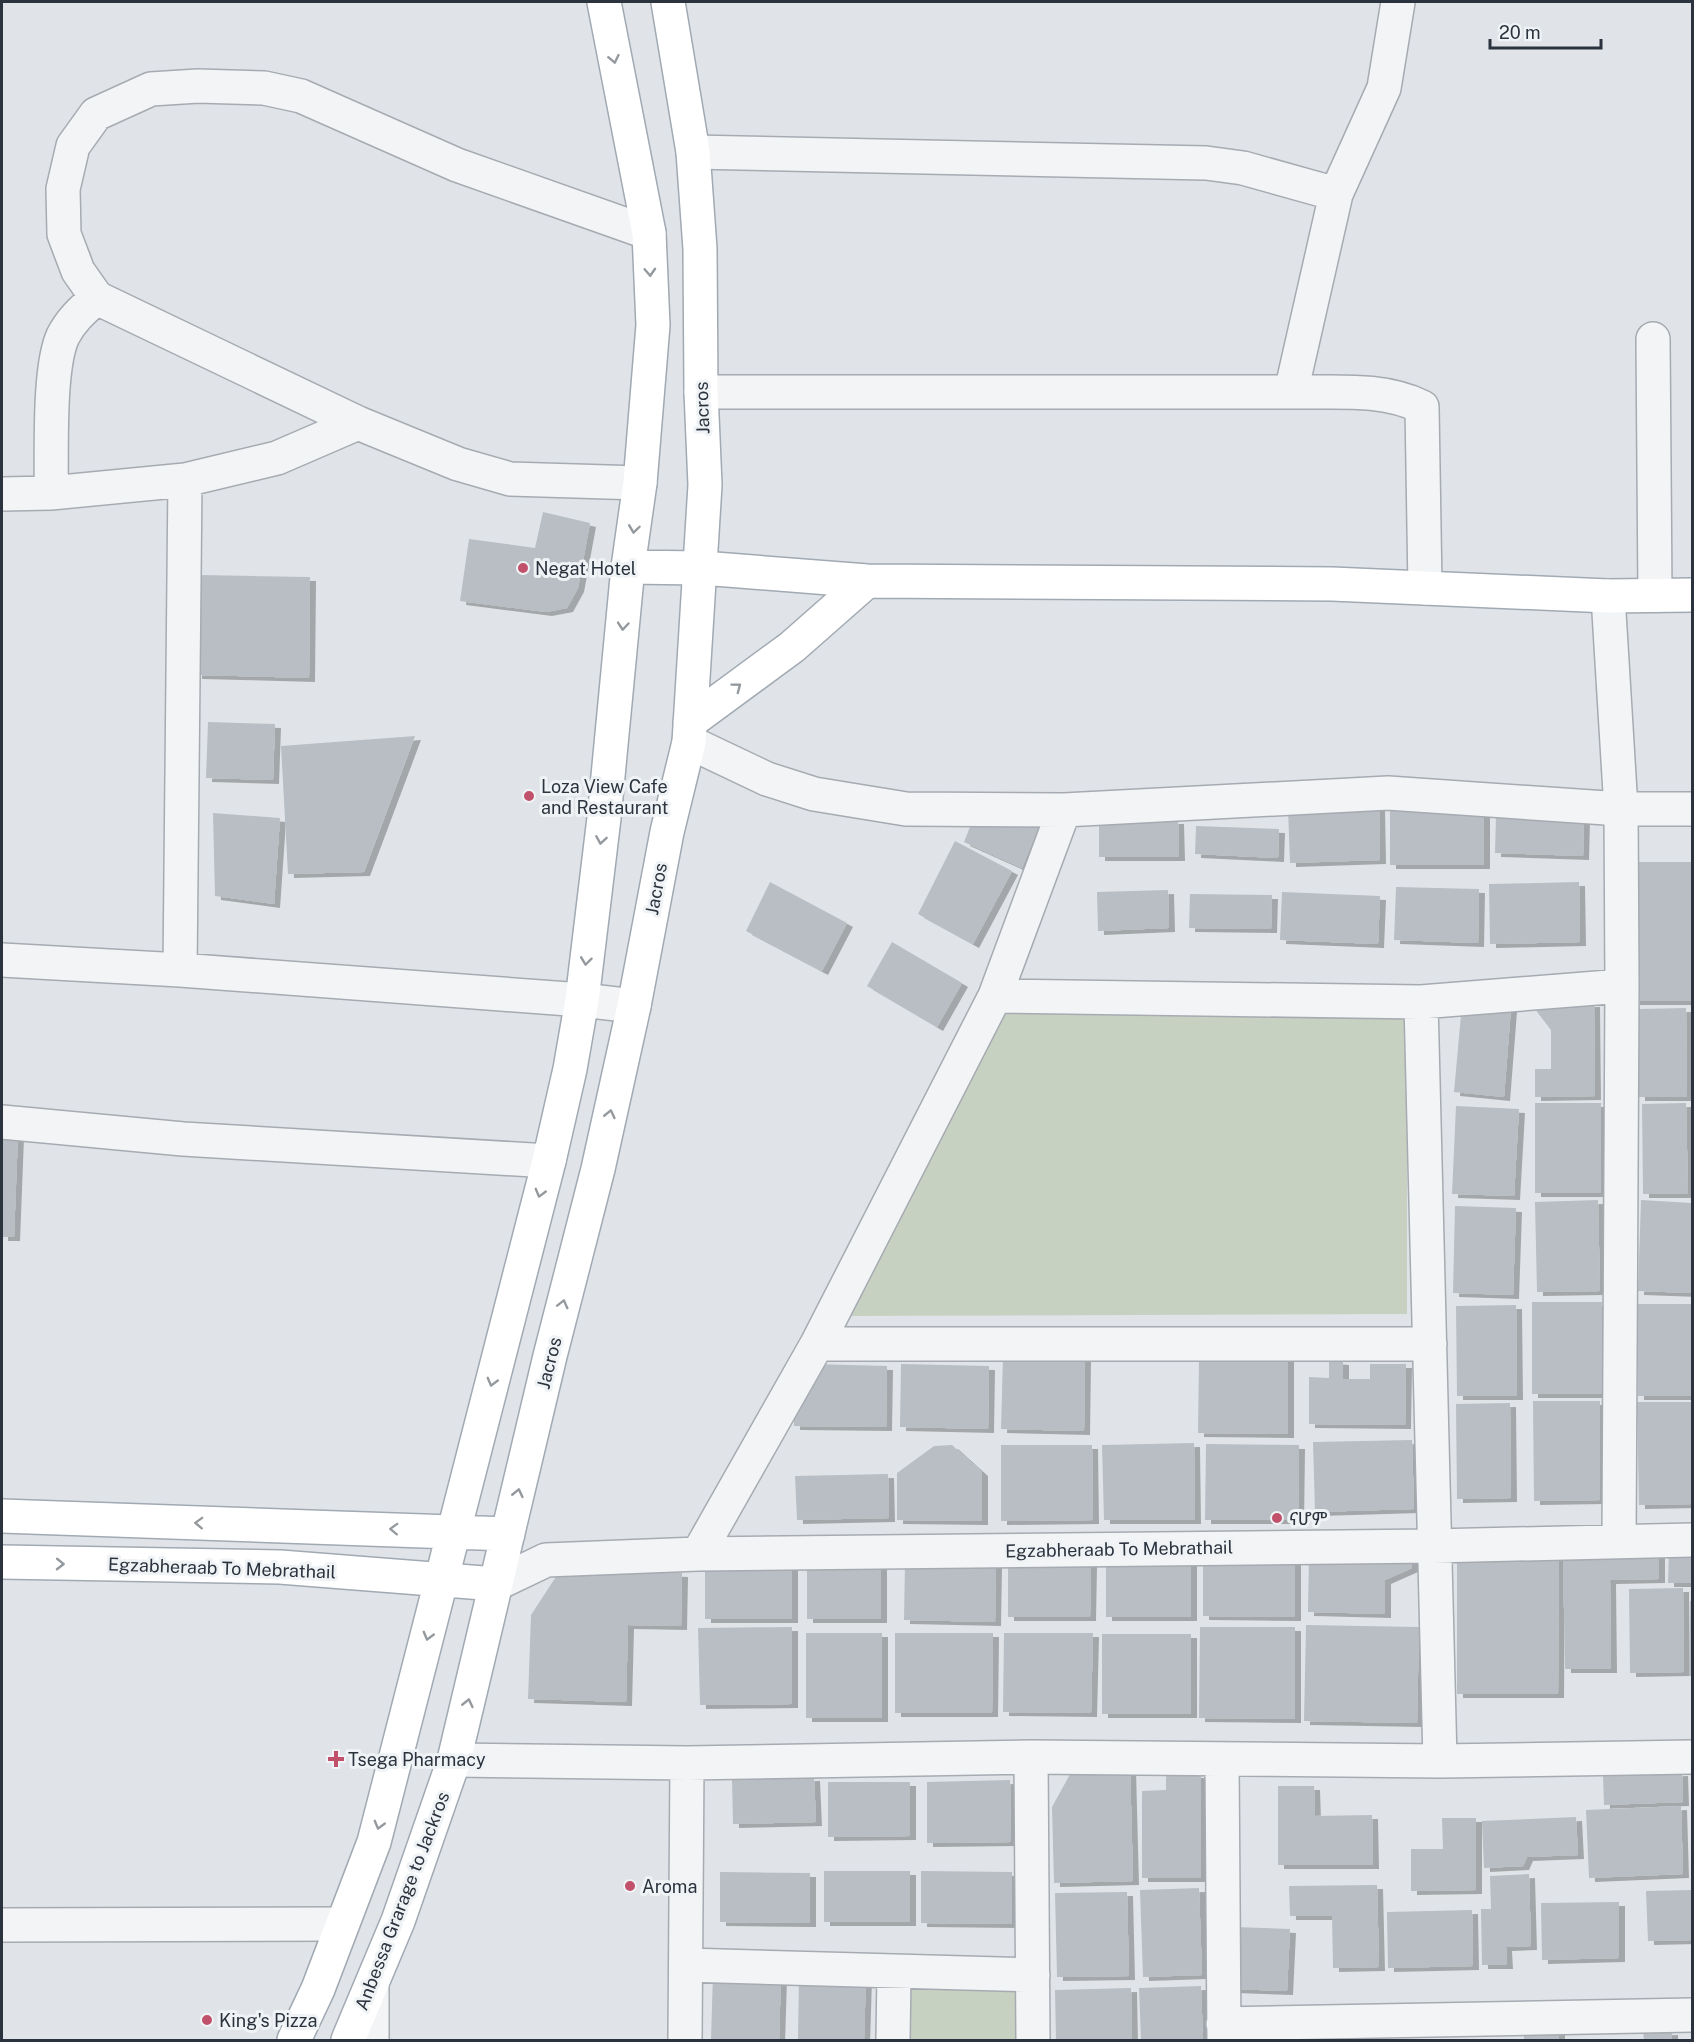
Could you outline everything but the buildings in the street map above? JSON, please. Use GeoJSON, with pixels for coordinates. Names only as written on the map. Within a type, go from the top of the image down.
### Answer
{"type":"FeatureCollection","features":[{"type":"Feature","properties":{"kind":"main road"},"geometry":{"type":"LineString","coordinates":[[294,2040],[318,1989],[374,1842],[549,1161],[570,1069],[582,1000],[604,818],[628,567],[640,483],[653,325],[649,233],[604,2]]}},
{"type":"Feature","properties":{"kind":"main road","name":"Jacros"},"geometry":{"type":"LineString","coordinates":[[454,1760],[598,1169],[634,1006],[666,832],[690,732],[702,568],[705,485],[701,392],[700,249],[693,152],[668,2]]}},
{"type":"Feature","properties":{"kind":"main road"},"geometry":{"type":"LineString","coordinates":[[628,567],[702,568],[867,581],[1153,582],[1425,588],[1608,596],[1692,595]]}},
{"type":"Feature","properties":{"kind":"main road"},"geometry":{"type":"LineString","coordinates":[[690,732],[867,581]]}},
{"type":"Feature","properties":{"kind":"main road"},"geometry":{"type":"LineString","coordinates":[[2,1516],[508,1534]]}},
{"type":"Feature","properties":{"kind":"main road","name":"Egzabheraab To Mebrathail"},"geometry":{"type":"LineString","coordinates":[[2,1563],[280,1567],[496,1584]]}},
{"type":"Feature","properties":{"kind":"main road","name":"Anbessa Grarage to Jackros"},"geometry":{"type":"LineString","coordinates":[[348,2040],[372,1985],[454,1760]]}},
{"type":"Feature","properties":{"kind":"street"},"geometry":{"type":"LineString","coordinates":[[1291,392],[1336,194],[1384,88],[1398,2]]}},
{"type":"Feature","properties":{"kind":"street"},"geometry":{"type":"LineString","coordinates":[[640,483],[510,479],[458,464],[358,423],[97,298],[78,271],[64,234],[63,189],[73,146],[96,114],[151,89],[198,86],[264,88],[301,96],[456,165],[649,233]]}},
{"type":"Feature","properties":{"kind":"street"},"geometry":{"type":"LineString","coordinates":[[693,152],[1206,163],[1243,168],[1336,194]]}},
{"type":"Feature","properties":{"kind":"street"},"geometry":{"type":"LineString","coordinates":[[51,493],[56,359],[64,335],[80,312],[97,298]]}},
{"type":"Feature","properties":{"kind":"street"},"geometry":{"type":"LineString","coordinates":[[1653,339],[1655,595]]}},
{"type":"Feature","properties":{"kind":"street"},"geometry":{"type":"LineString","coordinates":[[701,392],[1291,392],[1379,394],[1406,399],[1422,407],[1425,588]]}},
{"type":"Feature","properties":{"kind":"street"},"geometry":{"type":"LineString","coordinates":[[2,494],[51,493],[184,480],[277,458],[358,423]]}},
{"type":"Feature","properties":{"kind":"street"},"geometry":{"type":"LineString","coordinates":[[180,970],[184,480]]}},
{"type":"Feature","properties":{"kind":"street"},"geometry":{"type":"LineString","coordinates":[[1608,596],[1621,809],[1623,986],[1619,1541]]}},
{"type":"Feature","properties":{"kind":"street"},"geometry":{"type":"LineString","coordinates":[[690,732],[767,779],[814,795],[906,808],[1064,810],[1388,793],[1621,809],[1692,809]]}},
{"type":"Feature","properties":{"kind":"street"},"geometry":{"type":"LineString","coordinates":[[698,1554],[817,1344],[995,996],[1064,810]]}},
{"type":"Feature","properties":{"kind":"street"},"geometry":{"type":"LineString","coordinates":[[2,960],[180,970],[582,1000],[634,1006]]}},
{"type":"Feature","properties":{"kind":"street"},"geometry":{"type":"LineString","coordinates":[[995,996],[1421,1002],[1623,986]]}},
{"type":"Feature","properties":{"kind":"street"},"geometry":{"type":"LineString","coordinates":[[1421,1002],[1440,1761]]}},
{"type":"Feature","properties":{"kind":"street"},"geometry":{"type":"LineString","coordinates":[[2,1122],[183,1139],[549,1161]]}},
{"type":"Feature","properties":{"kind":"street"},"geometry":{"type":"LineString","coordinates":[[817,1344],[1430,1344]]}},
{"type":"Feature","properties":{"kind":"street"},"geometry":{"type":"LineString","coordinates":[[508,1534],[546,1560]]}},
{"type":"Feature","properties":{"kind":"street","name":"Egzabheraab To Mebrathail"},"geometry":{"type":"LineString","coordinates":[[496,1584],[546,1560],[698,1554],[1433,1546],[1692,1540]]}},
{"type":"Feature","properties":{"kind":"street"},"geometry":{"type":"LineString","coordinates":[[454,1760],[687,1763],[1031,1757],[1440,1761],[1692,1757]]}},
{"type":"Feature","properties":{"kind":"street"},"geometry":{"type":"LineString","coordinates":[[1031,1757],[1033,2040]]}},
{"type":"Feature","properties":{"kind":"street"},"geometry":{"type":"LineString","coordinates":[[1222,1760],[1224,2032],[1692,2015]]}},
{"type":"Feature","properties":{"kind":"street"},"geometry":{"type":"LineString","coordinates":[[685,2040],[687,1763]]}},
{"type":"Feature","properties":{"kind":"street"},"geometry":{"type":"LineString","coordinates":[[2,1925],[342,1924]]}},
{"type":"Feature","properties":{"kind":"street"},"geometry":{"type":"LineString","coordinates":[[686,1965],[1033,1975]]}},
{"type":"Feature","properties":{"kind":"street"},"geometry":{"type":"LineString","coordinates":[[893,2040],[894,1972]]}},
{"type":"Feature","properties":{"kind":"street"},"geometry":{"type":"LineString","coordinates":[[372,1985],[372,2040]]}},
{"type":"Feature","properties":{"kind":"green space"},"geometry":{"type":"Polygon","coordinates":[[[989,1011],[1407,1011],[1407,1314],[843,1316],[989,1011]]]}},
{"type":"Feature","properties":{"kind":"green space"},"geometry":{"type":"Polygon","coordinates":[[[1015,1971],[1016,2040],[883,2040],[882,1973],[1015,1971]]]}},
{"type":"Feature","properties":{"kind":"place","name":"Negat Hotel"},"geometry":{"type":"Point","coordinates":[523,568]}},
{"type":"Feature","properties":{"kind":"place","name":"Loza View Cafe and Restaurant"},"geometry":{"type":"Point","coordinates":[529,796]}},
{"type":"Feature","properties":{"kind":"place","name":"ናሆም"},"geometry":{"type":"Point","coordinates":[1277,1518]}},
{"type":"Feature","properties":{"kind":"place","name":"Tsega Pharmacy"},"geometry":{"type":"Point","coordinates":[336,1759]}},
{"type":"Feature","properties":{"kind":"place","name":"Aroma"},"geometry":{"type":"Point","coordinates":[630,1886]}},
{"type":"Feature","properties":{"kind":"place","name":"King's Pizza"},"geometry":{"type":"Point","coordinates":[207,2020]}}]}
